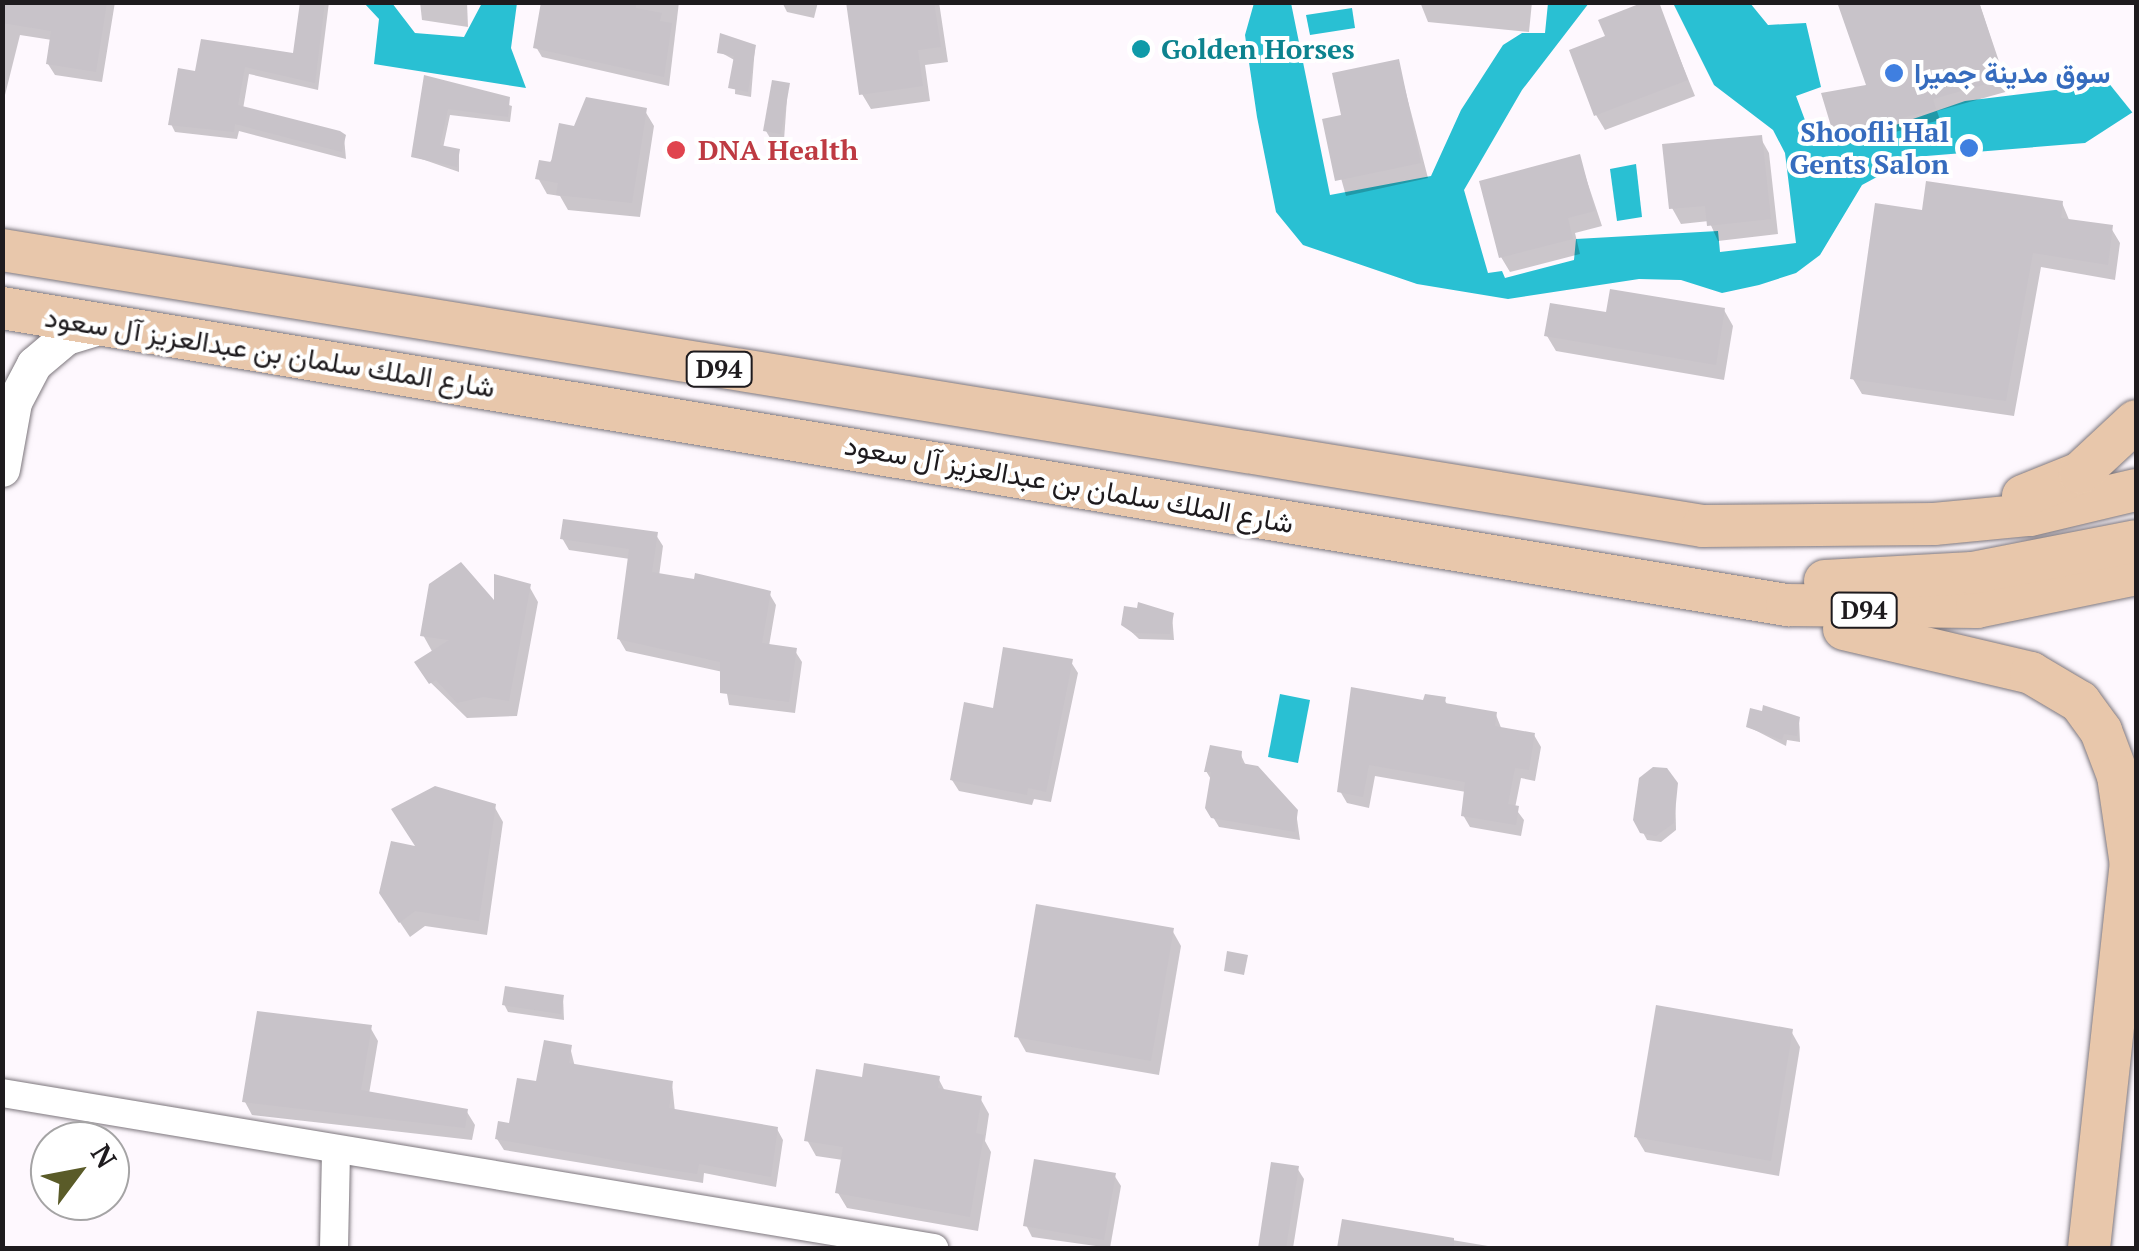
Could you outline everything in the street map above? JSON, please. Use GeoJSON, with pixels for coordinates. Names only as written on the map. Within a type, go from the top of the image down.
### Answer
{"type":"FeatureCollection","features":[{"type":"Feature","properties":{"kind":"main road","name":"شارع الملك سلمان بن عبدالعزيز آل سعود"},"geometry":{"type":"LineString","coordinates":[[2,250],[1703,526],[1934,524],[2030,515],[2136,490]]}},
{"type":"Feature","properties":{"kind":"main road","name":"شارع الملك سلمان بن عبدالعزيز آل سعود"},"geometry":{"type":"LineString","coordinates":[[2,308],[1787,605],[1892,611],[1977,607],[2136,574]]}},
{"type":"Feature","properties":{"kind":"main road"},"geometry":{"type":"LineString","coordinates":[[975,409],[1017,461],[1056,483]]}},
{"type":"Feature","properties":{"kind":"main road"},"geometry":{"type":"LineString","coordinates":[[1934,524],[2058,484],[2101,459],[2136,420]]}},
{"type":"Feature","properties":{"kind":"main road"},"geometry":{"type":"LineString","coordinates":[[2030,515],[2136,523]]}},
{"type":"Feature","properties":{"kind":"main road"},"geometry":{"type":"LineString","coordinates":[[1590,574],[1893,581],[2054,562],[2136,541]]}},
{"type":"Feature","properties":{"kind":"main road"},"geometry":{"type":"LineString","coordinates":[[1590,574],[1983,659],[2051,681],[2080,702],[2101,731],[2118,776],[2131,866]]}},
{"type":"Feature","properties":{"kind":"main road"},"geometry":{"type":"LineString","coordinates":[[2089,1248],[2136,816]]}},
{"type":"Feature","properties":{"kind":"street"},"geometry":{"type":"LineString","coordinates":[[2,469],[14,402],[49,349],[107,325]]}},
{"type":"Feature","properties":{"kind":"street"},"geometry":{"type":"LineString","coordinates":[[2,361],[14,402]]}},
{"type":"Feature","properties":{"kind":"street"},"geometry":{"type":"LineString","coordinates":[[9,1097],[934,1248]]}},
{"type":"Feature","properties":{"kind":"street"},"geometry":{"type":"LineString","coordinates":[[334,1248],[345,1152]]}},
{"type":"Feature","properties":{"kind":"water"},"geometry":{"type":"Polygon","coordinates":[[[364,3],[392,3],[415,33],[464,37],[482,3],[517,3],[511,48],[526,88],[374,64],[379,19],[364,3]]]}},
{"type":"Feature","properties":{"kind":"water"},"geometry":{"type":"Polygon","coordinates":[[[1254,3],[1291,3],[1330,195],[1431,176],[1461,110],[1503,45],[1522,33],[1545,33],[1548,3],[1589,3],[1522,90],[1464,190],[1488,273],[1502,271],[1505,278],[1574,260],[1576,239],[1718,231],[1720,252],[1796,243],[1785,153],[1773,130],[1714,85],[1673,3],[1750,3],[1768,25],[1806,23],[1821,87],[1796,96],[1812,139],[1858,138],[1965,101],[2088,86],[2136,54],[2136,110],[2085,143],[1914,157],[1862,185],[1820,255],[1796,273],[1759,285],[1722,293],[1681,280],[1639,279],[1508,299],[1417,284],[1303,245],[1276,212],[1245,35],[1254,3]]]}},
{"type":"Feature","properties":{"kind":"water"},"geometry":{"type":"Polygon","coordinates":[[[1352,8],[1355,28],[1310,35],[1306,15],[1352,8]]]}},
{"type":"Feature","properties":{"kind":"water"},"geometry":{"type":"Polygon","coordinates":[[[1636,164],[1642,217],[1617,221],[1610,169],[1636,164]]]}},
{"type":"Feature","properties":{"kind":"water"},"geometry":{"type":"Polygon","coordinates":[[[1280,694],[1310,700],[1298,763],[1268,757],[1280,694]]]}},
{"type":"Feature","properties":{"kind":"pier"},"geometry":{"type":"Polygon","coordinates":[[[2136,50],[2136,117],[2103,76],[2136,50]]]}},
{"type":"Feature","properties":{"kind":"building"},"geometry":{"type":"Polygon","coordinates":[[[2,2],[107,2],[96,72],[46,64],[51,31],[2,23],[2,2]]]}},
{"type":"Feature","properties":{"kind":"building"},"geometry":{"type":"Polygon","coordinates":[[[300,2],[325,2],[315,83],[245,67],[238,105],[340,131],[346,135],[342,152],[235,124],[234,132],[168,125],[178,68],[195,71],[201,39],[293,53],[300,2]]]}},
{"type":"Feature","properties":{"kind":"building"},"geometry":{"type":"Polygon","coordinates":[[[541,2],[636,2],[636,8],[662,13],[660,21],[672,23],[664,77],[533,48],[541,2]]]}},
{"type":"Feature","properties":{"kind":"building"},"geometry":{"type":"Polygon","coordinates":[[[846,2],[934,2],[941,47],[918,50],[923,86],[859,95],[846,2]]]}},
{"type":"Feature","properties":{"kind":"building"},"geometry":{"type":"Polygon","coordinates":[[[1644,2],[1659,2],[1688,80],[1594,116],[1569,50],[1605,36],[1598,20],[1644,2]]]}},
{"type":"Feature","properties":{"kind":"building","name":"سوق مدينة جميرا"},"geometry":{"type":"Polygon","coordinates":[[[1837,2],[1979,2],[2004,79],[1933,99],[1936,109],[1834,136],[1821,93],[1866,85],[1837,2]]]}},
{"type":"Feature","properties":{"kind":"building"},"geometry":{"type":"Polygon","coordinates":[[[720,33],[756,45],[748,92],[728,88],[734,56],[717,53],[720,33]]]}},
{"type":"Feature","properties":{"kind":"building"},"geometry":{"type":"Polygon","coordinates":[[[1399,59],[1421,163],[1335,181],[1322,119],[1341,115],[1332,73],[1399,59]]]}},
{"type":"Feature","properties":{"kind":"building"},"geometry":{"type":"Polygon","coordinates":[[[424,75],[510,97],[508,117],[448,109],[440,145],[460,149],[457,167],[411,157],[424,75]]]}},
{"type":"Feature","properties":{"kind":"building"},"geometry":{"type":"Polygon","coordinates":[[[772,80],[790,83],[781,134],[763,131],[772,80]]]}},
{"type":"Feature","properties":{"kind":"building"},"geometry":{"type":"Polygon","coordinates":[[[586,97],[647,108],[632,203],[556,195],[558,183],[535,179],[539,160],[551,162],[559,123],[574,126],[586,97]]]}},
{"type":"Feature","properties":{"kind":"building"},"geometry":{"type":"Polygon","coordinates":[[[1762,135],[1771,219],[1707,226],[1705,206],[1669,209],[1662,144],[1762,135]]]}},
{"type":"Feature","properties":{"kind":"building"},"geometry":{"type":"Polygon","coordinates":[[[1580,154],[1595,211],[1568,218],[1573,239],[1499,258],[1479,181],[1580,154]]]}},
{"type":"Feature","properties":{"kind":"building"},"geometry":{"type":"Polygon","coordinates":[[[1926,181],[2063,201],[2061,218],[2113,225],[2108,265],[2033,253],[2006,401],[1850,379],[1875,203],[1922,210],[1926,181]]]}},
{"type":"Feature","properties":{"kind":"building"},"geometry":{"type":"Polygon","coordinates":[[[1610,289],[1725,308],[1716,365],[1544,336],[1550,303],[1606,312],[1610,289]]]}},
{"type":"Feature","properties":{"kind":"building"},"geometry":{"type":"Polygon","coordinates":[[[563,519],[658,532],[652,572],[694,579],[695,573],[771,591],[762,643],[797,648],[789,702],[720,693],[720,662],[617,639],[629,549],[560,539],[563,519]]]}},
{"type":"Feature","properties":{"kind":"building"},"geometry":{"type":"Polygon","coordinates":[[[461,562],[494,600],[494,574],[531,584],[509,701],[483,697],[457,703],[436,680],[429,684],[414,662],[449,640],[420,636],[429,584],[461,562]]]}},
{"type":"Feature","properties":{"kind":"building"},"geometry":{"type":"Polygon","coordinates":[[[1138,602],[1174,613],[1170,634],[1133,633],[1121,625],[1124,606],[1137,608],[1138,602]]]}},
{"type":"Feature","properties":{"kind":"building"},"geometry":{"type":"Polygon","coordinates":[[[1003,647],[1073,659],[1046,792],[1028,788],[1027,795],[950,780],[964,702],[993,708],[1003,647]]]}},
{"type":"Feature","properties":{"kind":"building"},"geometry":{"type":"Polygon","coordinates":[[[1351,687],[1423,700],[1425,694],[1446,697],[1445,703],[1497,712],[1495,726],[1535,733],[1529,770],[1515,768],[1508,804],[1519,806],[1516,825],[1461,816],[1465,782],[1369,765],[1363,797],[1337,792],[1351,687]]]}},
{"type":"Feature","properties":{"kind":"building"},"geometry":{"type":"Polygon","coordinates":[[[1763,705],[1800,717],[1797,736],[1784,734],[1782,740],[1746,727],[1750,708],[1762,711],[1763,705]]]}},
{"type":"Feature","properties":{"kind":"building"},"geometry":{"type":"Polygon","coordinates":[[[1210,745],[1242,751],[1241,763],[1258,766],[1298,810],[1295,832],[1211,818],[1205,808],[1211,772],[1204,772],[1210,745]]]}},
{"type":"Feature","properties":{"kind":"building"},"geometry":{"type":"Polygon","coordinates":[[[1653,767],[1667,768],[1678,783],[1674,823],[1656,836],[1640,833],[1633,820],[1639,778],[1653,767]]]}},
{"type":"Feature","properties":{"kind":"building"},"geometry":{"type":"Polygon","coordinates":[[[435,786],[496,804],[479,921],[415,911],[399,923],[379,893],[391,841],[415,846],[391,809],[435,786]]]}},
{"type":"Feature","properties":{"kind":"building"},"geometry":{"type":"Polygon","coordinates":[[[1036,904],[1174,928],[1151,1061],[1014,1037],[1036,904]]]}},
{"type":"Feature","properties":{"kind":"building"},"geometry":{"type":"Polygon","coordinates":[[[1227,951],[1248,955],[1244,975],[1224,971],[1227,951]]]}},
{"type":"Feature","properties":{"kind":"building"},"geometry":{"type":"Polygon","coordinates":[[[505,986],[564,995],[561,1014],[502,1005],[505,986]]]}},
{"type":"Feature","properties":{"kind":"building"},"geometry":{"type":"Polygon","coordinates":[[[1656,1005],[1793,1029],[1771,1161],[1634,1137],[1656,1005]]]}},
{"type":"Feature","properties":{"kind":"building"},"geometry":{"type":"Polygon","coordinates":[[[257,1011],[372,1025],[361,1090],[468,1109],[465,1128],[242,1102],[257,1011]]]}},
{"type":"Feature","properties":{"kind":"building"},"geometry":{"type":"Polygon","coordinates":[[[544,1040],[572,1045],[569,1063],[673,1081],[669,1108],[778,1127],[771,1177],[699,1164],[697,1174],[495,1139],[498,1121],[509,1123],[517,1078],[536,1081],[544,1040]]]}},
{"type":"Feature","properties":{"kind":"building"},"geometry":{"type":"Polygon","coordinates":[[[864,1063],[940,1076],[938,1088],[982,1096],[976,1133],[984,1135],[970,1217],[835,1193],[843,1147],[804,1141],[816,1069],[862,1077],[864,1063]]]}},
{"type":"Feature","properties":{"kind":"building"},"geometry":{"type":"Polygon","coordinates":[[[1034,1159],[1116,1173],[1104,1240],[1023,1226],[1034,1159]]]}},
{"type":"Feature","properties":{"kind":"building"},"geometry":{"type":"Polygon","coordinates":[[[1271,1162],[1299,1166],[1286,1248],[1258,1248],[1271,1162]]]}},
{"type":"Feature","properties":{"kind":"building"},"geometry":{"type":"Polygon","coordinates":[[[1342,1219],[1454,1238],[1454,1248],[1337,1248],[1342,1219]]]}},
{"type":"Feature","properties":{"kind":"place","name":"Golden Horses"},"geometry":{"type":"Point","coordinates":[1141,49]}},
{"type":"Feature","properties":{"kind":"place","name":"سوق مدينة جميرا"},"geometry":{"type":"Point","coordinates":[1894,73]}},
{"type":"Feature","properties":{"kind":"place","name":"Shoofli Hal Gents Salon"},"geometry":{"type":"Point","coordinates":[1969,148]}},
{"type":"Feature","properties":{"kind":"place","name":"DNA Health"},"geometry":{"type":"Point","coordinates":[676,150]}}]}
